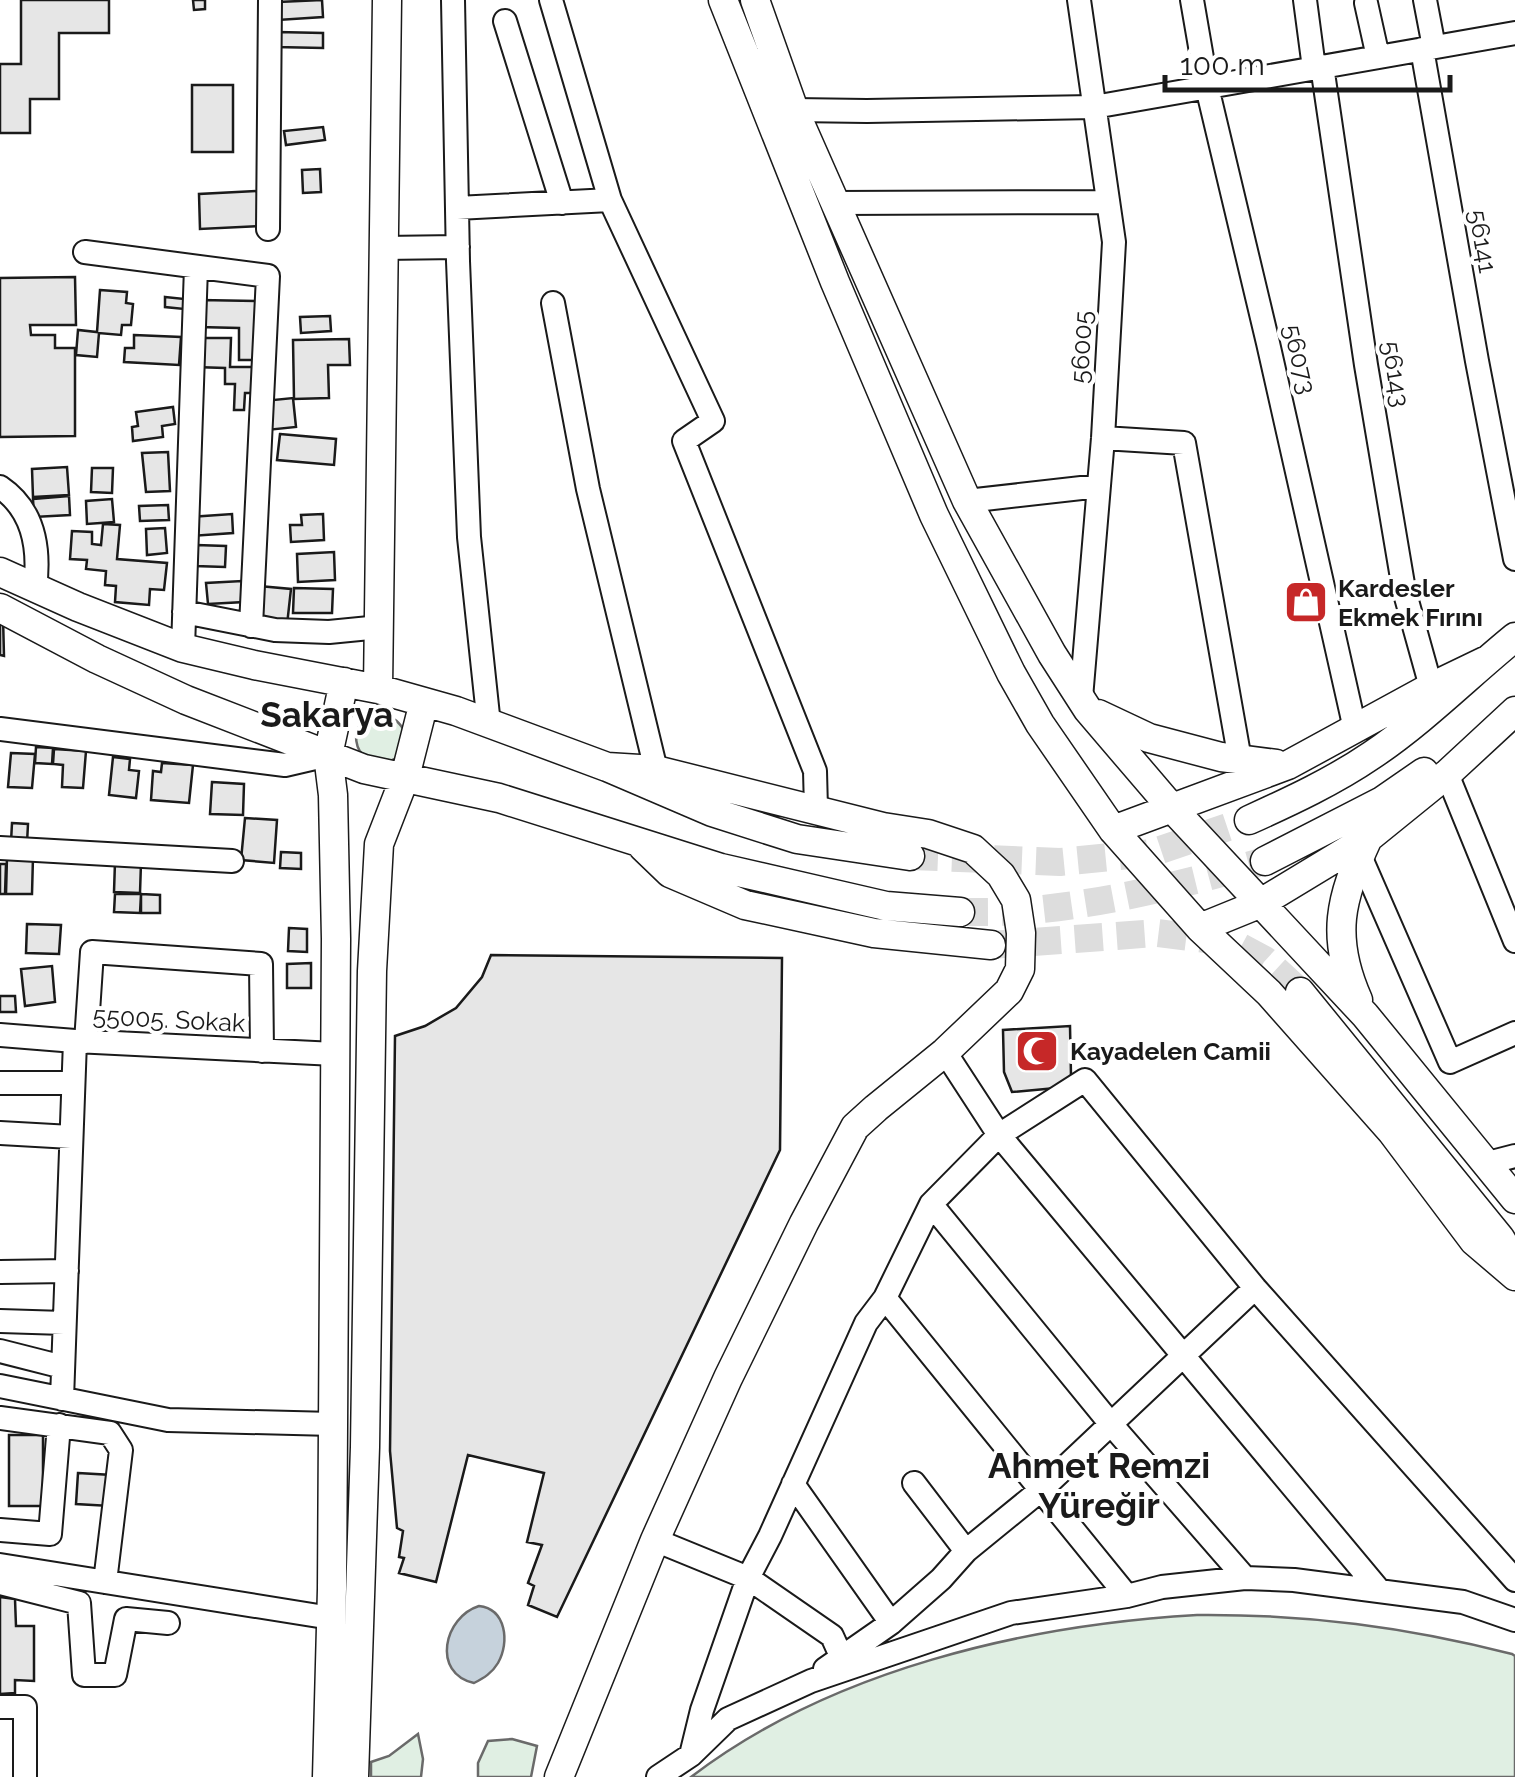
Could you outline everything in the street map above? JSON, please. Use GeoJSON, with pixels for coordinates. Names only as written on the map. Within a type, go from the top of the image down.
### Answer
{"type":"FeatureCollection","features":[{"type":"Feature","properties":{"kind":"main road"},"geometry":{"type":"LineString","coordinates":[[378,689],[387,0]]}},
{"type":"Feature","properties":{"kind":"main road"},"geometry":{"type":"LineString","coordinates":[[723,0],[835,282],[934,514],[1040,724],[1113,830],[1200,928],[1269,993],[1392,1132],[1474,1241],[1515,1276]]}},
{"type":"Feature","properties":{"kind":"main road"},"geometry":{"type":"LineString","coordinates":[[755,0],[794,110],[967,500],[1052,654],[1084,704],[1171,807],[1364,1015],[1515,1199]]}},
{"type":"Feature","properties":{"kind":"main road"},"geometry":{"type":"LineString","coordinates":[[0,572],[183,648],[378,689],[456,711],[607,767],[712,812],[797,839],[910,856]]}},
{"type":"Feature","properties":{"kind":"main road"},"geometry":{"type":"LineString","coordinates":[[0,608],[186,700],[364,768],[499,798],[721,868],[886,906],[960,912]]}},
{"type":"Feature","properties":{"kind":"main road"},"geometry":{"type":"LineString","coordinates":[[1249,820],[1370,756],[1438,706],[1515,636]]}},
{"type":"Feature","properties":{"kind":"main road"},"geometry":{"type":"LineString","coordinates":[[1113,830],[1288,765],[1486,661]]}},
{"type":"Feature","properties":{"kind":"main road"},"geometry":{"type":"LineString","coordinates":[[327,1777],[336,1054],[333,795],[328,755],[344,682]]}},
{"type":"Feature","properties":{"kind":"main road"},"geometry":{"type":"LineString","coordinates":[[354,1777],[366,1447],[372,1009],[379,844],[405,777],[424,702]]}},
{"type":"Feature","properties":{"kind":"main road"},"geometry":{"type":"LineString","coordinates":[[1040,724],[1084,704]]}},
{"type":"Feature","properties":{"kind":"main road"},"geometry":{"type":"LineString","coordinates":[[1084,704],[1149,738],[1240,760],[1288,765]]}},
{"type":"Feature","properties":{"kind":"main road"},"geometry":{"type":"LineString","coordinates":[[1200,928],[1259,904],[1364,847],[1509,717]]}},
{"type":"Feature","properties":{"kind":"main road"},"geometry":{"type":"LineString","coordinates":[[1265,862],[1382,801],[1509,717]]}},
{"type":"Feature","properties":{"kind":"main road"},"geometry":{"type":"LineString","coordinates":[[559,1777],[655,1540],[728,1378],[855,1128],[946,1052],[1009,992],[1020,969],[1021,932],[1016,900],[1001,875],[973,849],[928,834],[883,827],[656,770],[607,767]]}},
{"type":"Feature","properties":{"kind":"main road"},"geometry":{"type":"LineString","coordinates":[[634,839],[670,873],[745,906],[874,933],[992,945]]}},
{"type":"Feature","properties":{"kind":"main road"},"geometry":{"type":"LineString","coordinates":[[1364,847],[1343,902],[1340,930],[1346,974],[1364,1015]]}},
{"type":"Feature","properties":{"kind":"main road"},"geometry":{"type":"LineString","coordinates":[[1300,992],[1500,1238],[1515,1263]]}},
{"type":"Feature","properties":{"kind":"street"},"geometry":{"type":"LineString","coordinates":[[268,229],[270,0]]}},
{"type":"Feature","properties":{"kind":"street"},"geometry":{"type":"LineString","coordinates":[[453,0],[469,536],[488,725]]}},
{"type":"Feature","properties":{"kind":"street"},"geometry":{"type":"LineString","coordinates":[[551,0],[610,200],[712,421],[684,441],[814,771],[816,809]]}},
{"type":"Feature","properties":{"kind":"street","name":"56005"},"geometry":{"type":"LineString","coordinates":[[1079,0],[1114,242],[1084,704]]}},
{"type":"Feature","properties":{"kind":"street","name":"56073"},"geometry":{"type":"LineString","coordinates":[[1192,0],[1208,86],[1355,730]]}},
{"type":"Feature","properties":{"kind":"street","name":"56143"},"geometry":{"type":"LineString","coordinates":[[1305,0],[1404,590],[1431,687]]}},
{"type":"Feature","properties":{"kind":"street","name":"56141"},"geometry":{"type":"LineString","coordinates":[[1425,0],[1428,48],[1476,360],[1515,559]]}},
{"type":"Feature","properties":{"kind":"street"},"geometry":{"type":"LineString","coordinates":[[1366,3],[1378,57]]}},
{"type":"Feature","properties":{"kind":"street"},"geometry":{"type":"LineString","coordinates":[[506,21],[562,202]]}},
{"type":"Feature","properties":{"kind":"street"},"geometry":{"type":"LineString","coordinates":[[794,110],[1094,107],[1515,33]]}},
{"type":"Feature","properties":{"kind":"street"},"geometry":{"type":"LineString","coordinates":[[457,208],[610,200]]}},
{"type":"Feature","properties":{"kind":"street"},"geometry":{"type":"LineString","coordinates":[[836,202],[1108,202]]}},
{"type":"Feature","properties":{"kind":"street"},"geometry":{"type":"LineString","coordinates":[[383,248],[458,247]]}},
{"type":"Feature","properties":{"kind":"street"},"geometry":{"type":"LineString","coordinates":[[85,252],[268,276],[251,626]]}},
{"type":"Feature","properties":{"kind":"street"},"geometry":{"type":"LineString","coordinates":[[183,648],[196,266]]}},
{"type":"Feature","properties":{"kind":"street"},"geometry":{"type":"LineString","coordinates":[[553,303],[588,489],[656,770]]}},
{"type":"Feature","properties":{"kind":"street"},"geometry":{"type":"LineString","coordinates":[[1104,438],[1184,443],[1240,760]]}},
{"type":"Feature","properties":{"kind":"street"},"geometry":{"type":"LineString","coordinates":[[967,500],[1099,486]]}},
{"type":"Feature","properties":{"kind":"street"},"geometry":{"type":"LineString","coordinates":[[0,487],[20,505],[30,522],[37,558],[35,588]]}},
{"type":"Feature","properties":{"kind":"street"},"geometry":{"type":"LineString","coordinates":[[184,612],[302,632],[380,626]]}},
{"type":"Feature","properties":{"kind":"street"},"geometry":{"type":"LineString","coordinates":[[0,729],[286,765],[328,755]]}},
{"type":"Feature","properties":{"kind":"street"},"geometry":{"type":"LineString","coordinates":[[1447,774],[1515,941]]}},
{"type":"Feature","properties":{"kind":"street"},"geometry":{"type":"LineString","coordinates":[[1364,847],[1450,1062],[1515,1033]]}},
{"type":"Feature","properties":{"kind":"street"},"geometry":{"type":"LineString","coordinates":[[0,848],[232,861]]}},
{"type":"Feature","properties":{"kind":"street"},"geometry":{"type":"LineString","coordinates":[[62,1399],[73,1083],[92,952],[262,964],[262,1051]]}},
{"type":"Feature","properties":{"kind":"street","name":"55005. Sokak"},"geometry":{"type":"LineString","coordinates":[[0,1036],[336,1054]]}},
{"type":"Feature","properties":{"kind":"street"},"geometry":{"type":"LineString","coordinates":[[946,1052],[999,1135],[1379,1590]]}},
{"type":"Feature","properties":{"kind":"street"},"geometry":{"type":"LineString","coordinates":[[691,1754],[702,1710],[748,1578],[866,1323],[885,1298],[931,1204],[999,1135],[1085,1080],[1255,1288],[1515,1580]]}},
{"type":"Feature","properties":{"kind":"street"},"geometry":{"type":"LineString","coordinates":[[0,1083],[73,1083]]}},
{"type":"Feature","properties":{"kind":"street"},"geometry":{"type":"LineString","coordinates":[[0,1133],[71,1137]]}},
{"type":"Feature","properties":{"kind":"street"},"geometry":{"type":"LineString","coordinates":[[1488,1163],[1515,1156]]}},
{"type":"Feature","properties":{"kind":"street"},"geometry":{"type":"LineString","coordinates":[[931,1204],[1110,1423],[1245,1578]]}},
{"type":"Feature","properties":{"kind":"street"},"geometry":{"type":"LineString","coordinates":[[0,1272],[66,1271]]}},
{"type":"Feature","properties":{"kind":"street"},"geometry":{"type":"LineString","coordinates":[[811,1681],[891,1623],[941,1579],[966,1551],[1042,1489],[1255,1288]]}},
{"type":"Feature","properties":{"kind":"street"},"geometry":{"type":"LineString","coordinates":[[885,1298],[1126,1596]]}},
{"type":"Feature","properties":{"kind":"street"},"geometry":{"type":"LineString","coordinates":[[0,1321],[64,1323]]}},
{"type":"Feature","properties":{"kind":"street"},"geometry":{"type":"LineString","coordinates":[[0,1350],[63,1366]]}},
{"type":"Feature","properties":{"kind":"street"},"geometry":{"type":"LineString","coordinates":[[0,1386],[168,1420],[333,1424]]}},
{"type":"Feature","properties":{"kind":"street"},"geometry":{"type":"LineString","coordinates":[[0,1418],[110,1433],[120,1450],[105,1582]]}},
{"type":"Feature","properties":{"kind":"street"},"geometry":{"type":"LineString","coordinates":[[0,1530],[50,1534],[60,1426]]}},
{"type":"Feature","properties":{"kind":"street"},"geometry":{"type":"LineString","coordinates":[[914,1483],[966,1551]]}},
{"type":"Feature","properties":{"kind":"street"},"geometry":{"type":"LineString","coordinates":[[794,1484],[891,1623]]}},
{"type":"Feature","properties":{"kind":"street"},"geometry":{"type":"LineString","coordinates":[[655,1540],[748,1578],[832,1636],[842,1656]]}},
{"type":"Feature","properties":{"kind":"street"},"geometry":{"type":"LineString","coordinates":[[0,1564],[331,1618]]}},
{"type":"Feature","properties":{"kind":"street"},"geometry":{"type":"LineString","coordinates":[[658,1777],[691,1754],[728,1719],[811,1681],[1011,1613],[1162,1587],[1245,1578],[1294,1580],[1463,1602],[1515,1620]]}},
{"type":"Feature","properties":{"kind":"street"},"geometry":{"type":"LineString","coordinates":[[0,1583],[79,1603],[84,1675],[115,1674],[126,1619],[168,1623]]}},
{"type":"Feature","properties":{"kind":"street"},"geometry":{"type":"LineString","coordinates":[[0,1708],[25,1706],[25,1777]]}},
{"type":"Feature","properties":{"kind":"green space"},"geometry":{"type":"Polygon","coordinates":[[[378,714],[393,719],[404,730],[397,758],[383,764],[363,755],[356,741],[364,721],[378,714]]]}},
{"type":"Feature","properties":{"kind":"green space"},"geometry":{"type":"Polygon","coordinates":[[[1197,1615],[1356,1624],[1512,1654],[1515,1777],[691,1777],[746,1740],[805,1708],[867,1681],[932,1660],[1065,1629],[1197,1615]]]}},
{"type":"Feature","properties":{"kind":"green space"},"geometry":{"type":"Polygon","coordinates":[[[418,1734],[423,1759],[421,1777],[371,1777],[371,1762],[389,1756],[418,1734]]]}},
{"type":"Feature","properties":{"kind":"green space"},"geometry":{"type":"Polygon","coordinates":[[[512,1739],[537,1746],[531,1777],[478,1777],[478,1763],[488,1741],[512,1739]]]}},
{"type":"Feature","properties":{"kind":"shaded area"},"geometry":{"type":"Polygon","coordinates":[[[479,1606],[488,1608],[500,1620],[504,1646],[496,1667],[474,1683],[452,1668],[447,1645],[457,1621],[479,1606]]]}},
{"type":"Feature","properties":{"kind":"building"},"geometry":{"type":"Polygon","coordinates":[[[21,0],[109,0],[109,33],[59,33],[59,99],[30,99],[30,133],[0,133],[0,64],[21,64],[21,0]]]}},
{"type":"Feature","properties":{"kind":"building"},"geometry":{"type":"Polygon","coordinates":[[[193,0],[205,0],[205,9],[194,10],[193,0]]]}},
{"type":"Feature","properties":{"kind":"building"},"geometry":{"type":"Polygon","coordinates":[[[322,0],[323,17],[278,20],[278,2],[322,0]]]}},
{"type":"Feature","properties":{"kind":"building"},"geometry":{"type":"Polygon","coordinates":[[[277,32],[323,33],[323,48],[276,47],[277,32]]]}},
{"type":"Feature","properties":{"kind":"building"},"geometry":{"type":"Polygon","coordinates":[[[192,85],[233,85],[233,152],[192,152],[192,85]]]}},
{"type":"Feature","properties":{"kind":"building"},"geometry":{"type":"Polygon","coordinates":[[[323,127],[325,140],[286,145],[284,131],[323,127]]]}},
{"type":"Feature","properties":{"kind":"building"},"geometry":{"type":"Polygon","coordinates":[[[320,169],[321,192],[303,193],[302,170],[320,169]]]}},
{"type":"Feature","properties":{"kind":"building"},"geometry":{"type":"Polygon","coordinates":[[[258,191],[260,226],[200,229],[199,194],[258,191]]]}},
{"type":"Feature","properties":{"kind":"building"},"geometry":{"type":"Polygon","coordinates":[[[75,277],[76,325],[30,325],[31,335],[55,335],[55,348],[75,348],[75,436],[0,437],[0,278],[75,277]]]}},
{"type":"Feature","properties":{"kind":"building"},"geometry":{"type":"Polygon","coordinates":[[[100,290],[127,292],[126,303],[133,304],[131,325],[122,325],[121,335],[99,333],[97,357],[76,355],[78,330],[97,332],[100,290]]]}},
{"type":"Feature","properties":{"kind":"building"},"geometry":{"type":"Polygon","coordinates":[[[165,297],[185,299],[184,309],[165,307],[165,297]]]}},
{"type":"Feature","properties":{"kind":"building"},"geometry":{"type":"Polygon","coordinates":[[[200,300],[262,301],[261,360],[239,360],[239,328],[199,327],[200,300]]]}},
{"type":"Feature","properties":{"kind":"building"},"geometry":{"type":"Polygon","coordinates":[[[330,316],[331,331],[301,333],[300,317],[330,316]]]}},
{"type":"Feature","properties":{"kind":"building"},"geometry":{"type":"Polygon","coordinates":[[[134,335],[181,337],[179,365],[124,362],[125,348],[134,348],[134,335]]]}},
{"type":"Feature","properties":{"kind":"building"},"geometry":{"type":"Polygon","coordinates":[[[196,338],[231,338],[230,367],[255,367],[255,393],[245,393],[244,410],[234,410],[235,384],[225,384],[225,368],[195,367],[196,338]]]}},
{"type":"Feature","properties":{"kind":"building"},"geometry":{"type":"Polygon","coordinates":[[[349,339],[350,365],[328,365],[329,398],[294,399],[293,340],[349,339]]]}},
{"type":"Feature","properties":{"kind":"building"},"geometry":{"type":"Polygon","coordinates":[[[293,398],[296,427],[267,430],[263,401],[293,398]]]}},
{"type":"Feature","properties":{"kind":"building"},"geometry":{"type":"Polygon","coordinates":[[[173,407],[175,424],[162,426],[163,437],[133,441],[132,427],[138,426],[136,412],[173,407]]]}},
{"type":"Feature","properties":{"kind":"building"},"geometry":{"type":"Polygon","coordinates":[[[280,434],[336,439],[334,465],[277,460],[280,434]]]}},
{"type":"Feature","properties":{"kind":"building"},"geometry":{"type":"Polygon","coordinates":[[[168,452],[170,491],[146,492],[142,453],[168,452]]]}},
{"type":"Feature","properties":{"kind":"building"},"geometry":{"type":"Polygon","coordinates":[[[67,467],[69,495],[33,497],[32,469],[67,467]]]}},
{"type":"Feature","properties":{"kind":"building"},"geometry":{"type":"Polygon","coordinates":[[[92,468],[113,468],[112,493],[91,492],[92,468]]]}},
{"type":"Feature","properties":{"kind":"building"},"geometry":{"type":"Polygon","coordinates":[[[69,496],[70,515],[34,517],[33,499],[69,496]]]}},
{"type":"Feature","properties":{"kind":"building"},"geometry":{"type":"Polygon","coordinates":[[[112,499],[114,522],[87,524],[86,501],[112,499]]]}},
{"type":"Feature","properties":{"kind":"building"},"geometry":{"type":"Polygon","coordinates":[[[168,505],[169,520],[140,521],[139,506],[168,505]]]}},
{"type":"Feature","properties":{"kind":"building"},"geometry":{"type":"Polygon","coordinates":[[[232,514],[233,533],[191,536],[190,517],[232,514]]]}},
{"type":"Feature","properties":{"kind":"building"},"geometry":{"type":"Polygon","coordinates":[[[323,514],[324,540],[291,542],[290,525],[302,525],[301,515],[323,514]]]}},
{"type":"Feature","properties":{"kind":"building"},"geometry":{"type":"Polygon","coordinates":[[[103,524],[120,525],[117,559],[167,563],[164,590],[150,589],[149,605],[115,602],[116,586],[105,585],[106,571],[86,569],[87,560],[70,559],[72,531],[92,532],[92,544],[101,545],[103,524]]]}},
{"type":"Feature","properties":{"kind":"building"},"geometry":{"type":"Polygon","coordinates":[[[165,528],[167,553],[147,555],[146,529],[165,528]]]}},
{"type":"Feature","properties":{"kind":"building"},"geometry":{"type":"Polygon","coordinates":[[[196,545],[226,546],[225,567],[195,566],[196,545]]]}},
{"type":"Feature","properties":{"kind":"building"},"geometry":{"type":"Polygon","coordinates":[[[334,552],[335,580],[298,582],[297,554],[334,552]]]}},
{"type":"Feature","properties":{"kind":"building"},"geometry":{"type":"Polygon","coordinates":[[[242,581],[244,602],[208,604],[206,583],[242,581]]]}},
{"type":"Feature","properties":{"kind":"building"},"geometry":{"type":"Polygon","coordinates":[[[259,586],[291,589],[287,625],[255,621],[259,586]]]}},
{"type":"Feature","properties":{"kind":"building"},"geometry":{"type":"Polygon","coordinates":[[[294,588],[333,589],[332,613],[293,613],[294,588]]]}},
{"type":"Feature","properties":{"kind":"building"},"geometry":{"type":"Polygon","coordinates":[[[3,617],[4,656],[0,655],[3,617]]]}},
{"type":"Feature","properties":{"kind":"building"},"geometry":{"type":"Polygon","coordinates":[[[36,747],[53,748],[52,764],[35,763],[36,747]]]}},
{"type":"Feature","properties":{"kind":"building"},"geometry":{"type":"Polygon","coordinates":[[[54,749],[86,751],[83,788],[62,787],[63,765],[53,764],[54,749]]]}},
{"type":"Feature","properties":{"kind":"building"},"geometry":{"type":"Polygon","coordinates":[[[11,753],[35,754],[32,788],[8,787],[11,753]]]}},
{"type":"Feature","properties":{"kind":"building"},"geometry":{"type":"Polygon","coordinates":[[[113,757],[130,759],[129,770],[139,771],[136,798],[109,795],[113,757]]]}},
{"type":"Feature","properties":{"kind":"building"},"geometry":{"type":"Polygon","coordinates":[[[162,763],[193,765],[189,803],[151,800],[153,771],[161,772],[162,763]]]}},
{"type":"Feature","properties":{"kind":"building"},"geometry":{"type":"Polygon","coordinates":[[[212,782],[244,784],[243,815],[210,814],[212,782]]]}},
{"type":"Feature","properties":{"kind":"building"},"geometry":{"type":"Polygon","coordinates":[[[245,818],[277,820],[274,863],[241,860],[245,818]]]}},
{"type":"Feature","properties":{"kind":"building"},"geometry":{"type":"Polygon","coordinates":[[[12,823],[28,824],[27,843],[11,842],[12,823]]]}},
{"type":"Feature","properties":{"kind":"building"},"geometry":{"type":"Polygon","coordinates":[[[281,852],[301,853],[301,869],[280,868],[281,852]]]}},
{"type":"Feature","properties":{"kind":"building"},"geometry":{"type":"Polygon","coordinates":[[[7,857],[33,857],[32,894],[6,894],[7,857]]]}},
{"type":"Feature","properties":{"kind":"building"},"geometry":{"type":"Polygon","coordinates":[[[115,862],[141,863],[140,893],[114,892],[115,862]]]}},
{"type":"Feature","properties":{"kind":"building"},"geometry":{"type":"Polygon","coordinates":[[[0,864],[6,864],[5,894],[0,894],[0,864]]]}},
{"type":"Feature","properties":{"kind":"building"},"geometry":{"type":"Polygon","coordinates":[[[115,894],[141,894],[140,913],[114,912],[115,894]]]}},
{"type":"Feature","properties":{"kind":"building"},"geometry":{"type":"Polygon","coordinates":[[[141,894],[160,895],[160,913],[141,913],[141,894]]]}},
{"type":"Feature","properties":{"kind":"building"},"geometry":{"type":"Polygon","coordinates":[[[27,924],[61,925],[59,954],[26,953],[27,924]]]}},
{"type":"Feature","properties":{"kind":"building"},"geometry":{"type":"Polygon","coordinates":[[[289,928],[307,929],[307,952],[288,951],[289,928]]]}},
{"type":"Feature","properties":{"kind":"building"},"geometry":{"type":"Polygon","coordinates":[[[491,955],[782,958],[780,1150],[557,1617],[528,1605],[534,1586],[528,1583],[542,1545],[527,1542],[544,1473],[468,1455],[436,1582],[399,1573],[404,1558],[399,1557],[403,1531],[397,1528],[390,1451],[395,1036],[425,1026],[456,1008],[482,977],[491,955]]]}},
{"type":"Feature","properties":{"kind":"building"},"geometry":{"type":"Polygon","coordinates":[[[311,963],[311,988],[287,988],[287,964],[311,963]]]}},
{"type":"Feature","properties":{"kind":"building"},"geometry":{"type":"Polygon","coordinates":[[[52,966],[55,1002],[25,1006],[21,969],[52,966]]]}},
{"type":"Feature","properties":{"kind":"building"},"geometry":{"type":"Polygon","coordinates":[[[0,996],[15,996],[16,1012],[0,1012],[0,996]]]}},
{"type":"Feature","properties":{"kind":"building","name":"Kayadelen Camii"},"geometry":{"type":"Polygon","coordinates":[[[1070,1026],[1071,1076],[1056,1088],[1012,1092],[1004,1072],[1003,1030],[1070,1026]]]}},
{"type":"Feature","properties":{"kind":"building"},"geometry":{"type":"Polygon","coordinates":[[[9,1435],[43,1435],[43,1506],[9,1506],[9,1435]]]}},
{"type":"Feature","properties":{"kind":"building"},"geometry":{"type":"Polygon","coordinates":[[[78,1473],[112,1475],[110,1506],[76,1504],[78,1473]]]}},
{"type":"Feature","properties":{"kind":"building"},"geometry":{"type":"Polygon","coordinates":[[[0,1597],[15,1599],[16,1626],[34,1626],[34,1681],[15,1680],[15,1693],[0,1694],[0,1597]]]}},
{"type":"Feature","properties":{"kind":"tunnel"},"geometry":{"type":"LineString","coordinates":[[910,856],[1060,862],[1151,853],[1249,820]]}},
{"type":"Feature","properties":{"kind":"tunnel"},"geometry":{"type":"LineString","coordinates":[[960,912],[1022,911],[1114,898],[1265,861]]}},
{"type":"Feature","properties":{"kind":"tunnel"},"geometry":{"type":"LineString","coordinates":[[991,945],[1157,933],[1231,942],[1265,960],[1300,992]]}},
{"type":"Feature","properties":{"kind":"place","name":"Kardesler Ekmek Fırını"},"geometry":{"type":"Point","coordinates":[1306,602]}},
{"type":"Feature","properties":{"kind":"place","name":"Kayadelen Camii"},"geometry":{"type":"Point","coordinates":[1037,1051]}},
{"type":"Feature","properties":{"kind":"district","name":"Sakarya"},"geometry":{"type":"Point","coordinates":[327,714]}},
{"type":"Feature","properties":{"kind":"district","name":"Ahmet Remzi Yüreğir"},"geometry":{"type":"Point","coordinates":[1099,1485]}}]}
